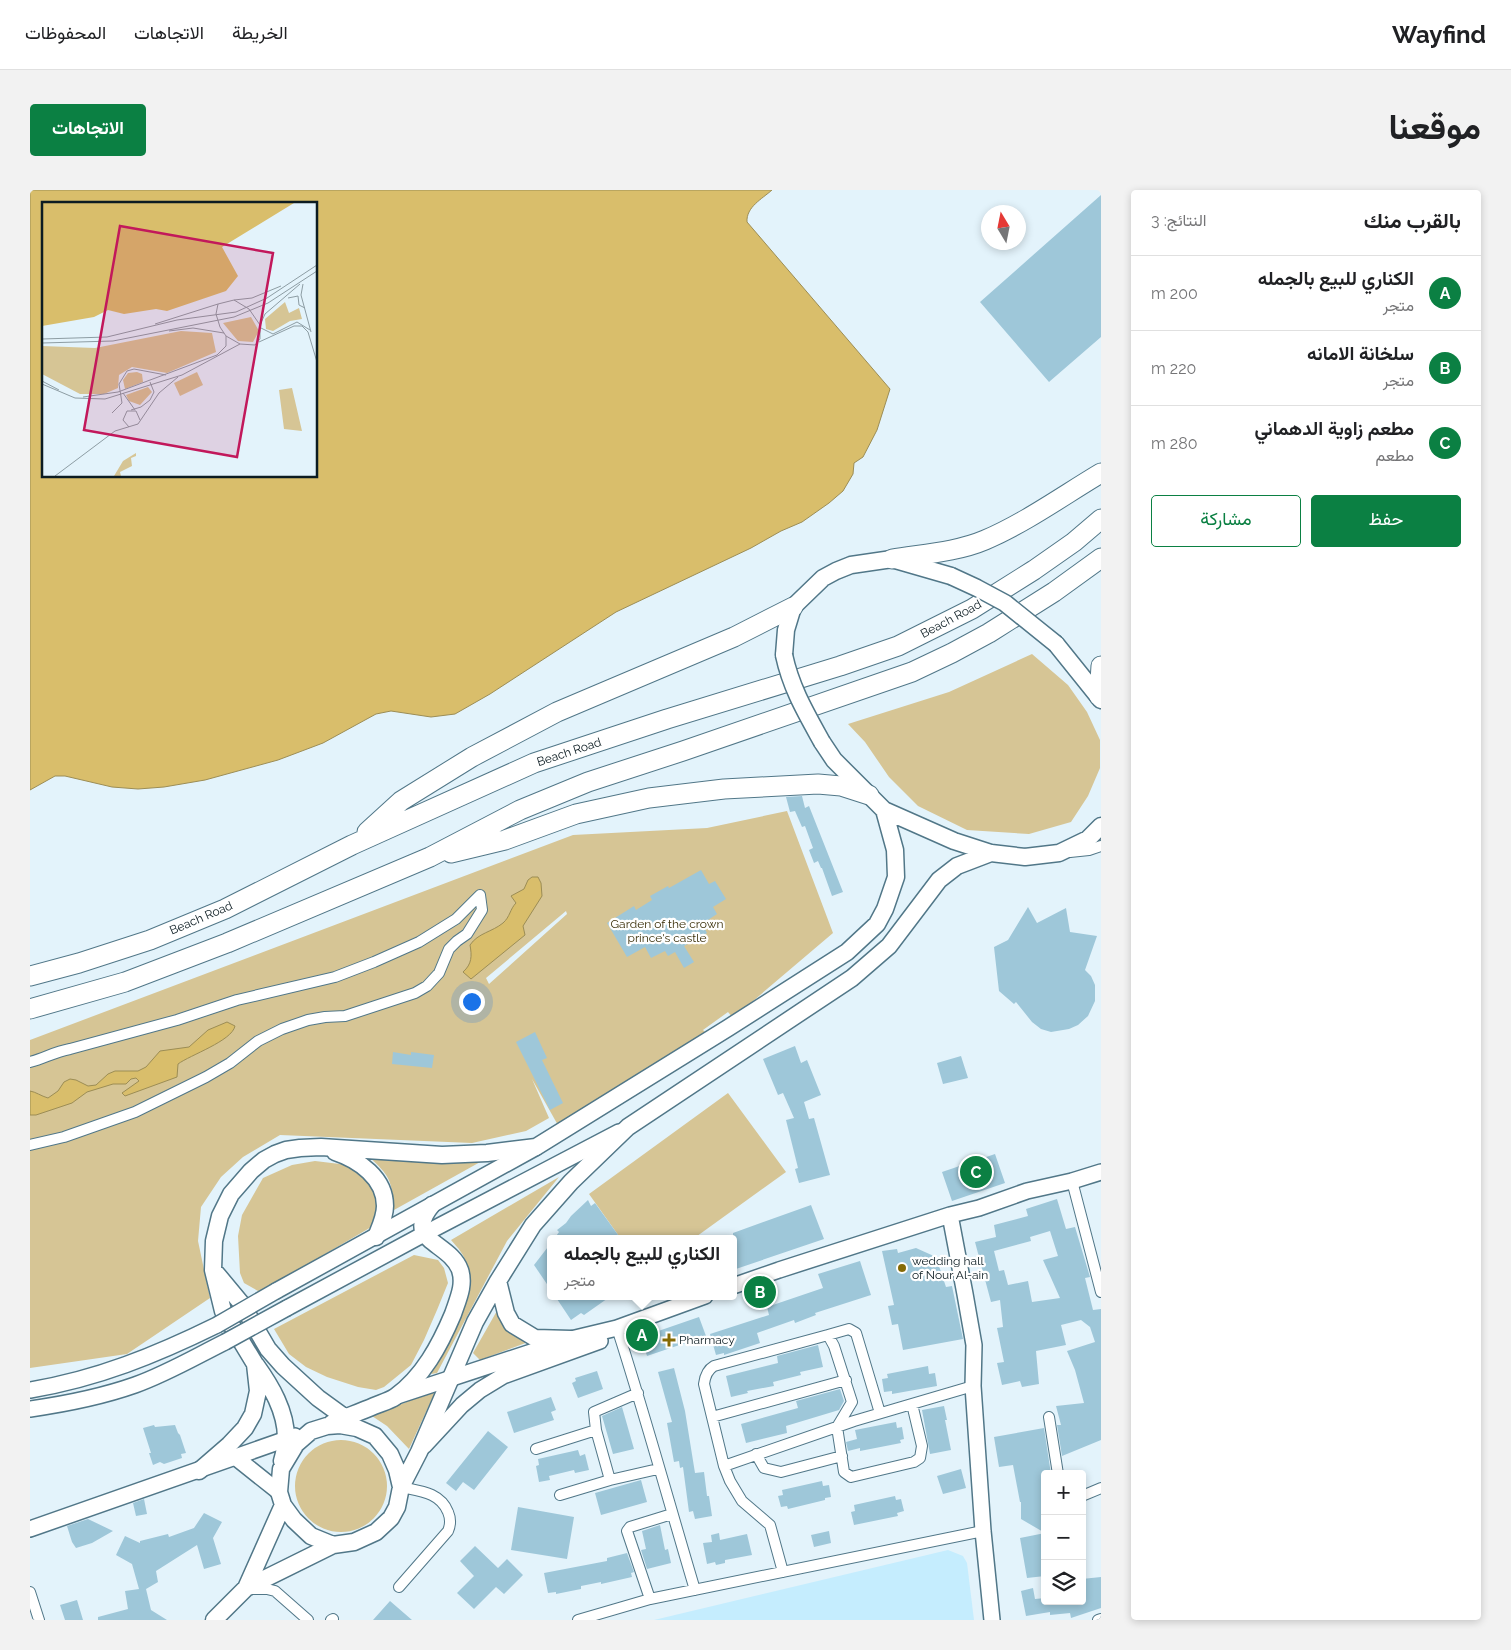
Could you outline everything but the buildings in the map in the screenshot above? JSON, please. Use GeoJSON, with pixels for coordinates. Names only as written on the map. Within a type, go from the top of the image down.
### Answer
{"type":"FeatureCollection","features":[{"type":"Feature","properties":{"kind":"highway"},"geometry":{"type":"LineString","coordinates":[[892,559],[947,550],[984,541],[1013,526],[1101,473]]}},
{"type":"Feature","properties":{"kind":"highway","name":"Beach Road"},"geometry":{"type":"LineString","coordinates":[[30,976],[79,963],[150,940],[225,909],[352,844],[534,763],[898,646],[972,609],[1034,570],[1074,542],[1101,519]]}},
{"type":"Feature","properties":{"kind":"highway"},"geometry":{"type":"LineString","coordinates":[[30,1009],[125,982],[209,950],[430,857],[520,810],[588,782],[912,672],[989,633],[1054,592],[1101,558]]}},
{"type":"Feature","properties":{"kind":"highway"},"geometry":{"type":"LineString","coordinates":[[352,844],[401,801],[472,757],[557,712],[734,637],[793,607]]}},
{"type":"Feature","properties":{"kind":"highway"},"geometry":{"type":"LineString","coordinates":[[1100,698],[1101,666]]}},
{"type":"Feature","properties":{"kind":"highway"},"geometry":{"type":"LineString","coordinates":[[430,857],[505,840],[576,814],[649,798],[724,789],[818,784],[841,786],[869,795]]}},
{"type":"Feature","properties":{"kind":"main road"},"geometry":{"type":"LineString","coordinates":[[1100,698],[1056,644],[1005,603],[951,576],[892,559],[851,565],[824,578],[793,607],[786,630],[784,655],[788,674],[799,701],[834,760],[884,810],[954,841],[991,852],[1025,856],[1059,853],[1088,839],[1101,826]]}},
{"type":"Feature","properties":{"kind":"main road"},"geometry":{"type":"LineString","coordinates":[[245,1589],[281,1498],[281,1469],[286,1440],[284,1422],[267,1380],[255,1364],[223,1311],[213,1270],[214,1241],[220,1216],[231,1194],[239,1184],[258,1166],[275,1154],[300,1148],[321,1147],[442,1154],[487,1153],[536,1147],[847,952],[877,924],[885,909],[896,877],[895,850],[884,810]]}},
{"type":"Feature","properties":{"kind":"main road"},"geometry":{"type":"LineString","coordinates":[[214,1620],[245,1589],[333,1545],[354,1542],[376,1532],[390,1518],[397,1507],[401,1487],[419,1452],[475,1322],[533,1225],[571,1182],[628,1127],[852,978],[889,946],[939,880],[957,866],[991,852]]}},
{"type":"Feature","properties":{"kind":"main road"},"geometry":{"type":"LineString","coordinates":[[321,1147],[344,1155],[362,1165],[378,1182],[385,1206],[383,1220],[376,1237]]}},
{"type":"Feature","properties":{"kind":"main road"},"geometry":{"type":"LineString","coordinates":[[281,1469],[296,1444],[311,1431],[394,1398],[417,1376],[436,1350],[462,1288],[462,1279],[456,1262],[445,1250],[429,1240],[424,1234],[425,1216],[432,1205]]}},
{"type":"Feature","properties":{"kind":"main road"},"geometry":{"type":"LineString","coordinates":[[213,1270],[241,1303],[268,1349],[300,1383],[361,1430]]}},
{"type":"Feature","properties":{"kind":"main road"},"geometry":{"type":"LineString","coordinates":[[498,1281],[506,1314],[512,1324],[535,1338],[571,1339]]}},
{"type":"Feature","properties":{"kind":"main road"},"geometry":{"type":"LineString","coordinates":[[199,1471],[229,1445],[245,1428],[253,1414],[258,1391],[255,1364]]}},
{"type":"Feature","properties":{"kind":"main road"},"geometry":{"type":"LineString","coordinates":[[327,1426],[340,1425],[361,1430],[374,1436],[390,1454],[397,1470],[401,1487]]}},
{"type":"Feature","properties":{"kind":"main road"},"geometry":{"type":"LineString","coordinates":[[281,1498],[294,1520],[311,1536],[333,1545]]}},
{"type":"Feature","properties":{"kind":"street"},"geometry":{"type":"LineString","coordinates":[[1059,853],[1089,850],[1101,846]]}},
{"type":"Feature","properties":{"kind":"street"},"geometry":{"type":"LineString","coordinates":[[30,1062],[42,1059],[56,1051],[70,1049],[177,1020],[237,1000],[334,977],[419,942],[456,919],[480,895],[482,910],[467,934],[456,941],[449,949],[439,973],[427,986],[415,993],[345,1016],[308,1020],[282,1029],[258,1041],[230,1063],[206,1077],[135,1112],[64,1137],[30,1145]]}},
{"type":"Feature","properties":{"kind":"street"},"geometry":{"type":"LineString","coordinates":[[30,1409],[91,1398],[135,1385],[180,1365],[628,1127]]}},
{"type":"Feature","properties":{"kind":"street"},"geometry":{"type":"LineString","coordinates":[[30,1390],[73,1382],[172,1347],[217,1325],[536,1147]]}},
{"type":"Feature","properties":{"kind":"street"},"geometry":{"type":"LineString","coordinates":[[737,1285],[1027,1191],[1072,1181],[1101,1172]]}},
{"type":"Feature","properties":{"kind":"street"},"geometry":{"type":"LineString","coordinates":[[1072,1181],[1101,1292]]}},
{"type":"Feature","properties":{"kind":"street"},"geometry":{"type":"LineString","coordinates":[[950,1215],[974,1345],[973,1386],[983,1530],[992,1620]]}},
{"type":"Feature","properties":{"kind":"street"},"geometry":{"type":"LineString","coordinates":[[394,1398],[571,1339],[617,1328],[694,1300]]}},
{"type":"Feature","properties":{"kind":"street"},"geometry":{"type":"LineString","coordinates":[[617,1328],[638,1393],[658,1469],[695,1590]]}},
{"type":"Feature","properties":{"kind":"street"},"geometry":{"type":"LineString","coordinates":[[419,1452],[462,1406],[503,1376],[600,1340],[617,1328]]}},
{"type":"Feature","properties":{"kind":"street"},"geometry":{"type":"LineString","coordinates":[[783,1572],[770,1524],[742,1501],[730,1481],[724,1466],[704,1384],[704,1377],[709,1368],[849,1329],[856,1333],[880,1413]]}},
{"type":"Feature","properties":{"kind":"street"},"geometry":{"type":"LineString","coordinates":[[828,1335],[834,1346],[852,1402],[838,1427],[844,1472],[851,1477],[914,1462],[920,1458],[922,1446],[912,1404]]}},
{"type":"Feature","properties":{"kind":"street"},"geometry":{"type":"LineString","coordinates":[[712,1417],[846,1380]]}},
{"type":"Feature","properties":{"kind":"street"},"geometry":{"type":"LineString","coordinates":[[724,1466],[880,1413],[973,1386]]}},
{"type":"Feature","properties":{"kind":"street"},"geometry":{"type":"LineString","coordinates":[[610,1480],[596,1430],[594,1412],[638,1393]]}},
{"type":"Feature","properties":{"kind":"street"},"geometry":{"type":"LineString","coordinates":[[1049,1418],[1057,1470]]}},
{"type":"Feature","properties":{"kind":"street"},"geometry":{"type":"LineString","coordinates":[[536,1449],[596,1430]]}},
{"type":"Feature","properties":{"kind":"street"},"geometry":{"type":"LineString","coordinates":[[30,1530],[311,1431]]}},
{"type":"Feature","properties":{"kind":"street"},"geometry":{"type":"LineString","coordinates":[[756,1454],[764,1468],[781,1472],[842,1456]]}},
{"type":"Feature","properties":{"kind":"street"},"geometry":{"type":"LineString","coordinates":[[235,1457],[281,1498]]}},
{"type":"Feature","properties":{"kind":"street"},"geometry":{"type":"LineString","coordinates":[[560,1495],[610,1480],[658,1469]]}},
{"type":"Feature","properties":{"kind":"street"},"geometry":{"type":"LineString","coordinates":[[399,1586],[448,1531],[451,1524],[446,1508],[434,1495],[401,1487]]}},
{"type":"Feature","properties":{"kind":"street"},"geometry":{"type":"LineString","coordinates":[[1086,1494],[1101,1488]]}},
{"type":"Feature","properties":{"kind":"street"},"geometry":{"type":"LineString","coordinates":[[650,1600],[627,1531],[630,1527],[672,1514]]}},
{"type":"Feature","properties":{"kind":"street"},"geometry":{"type":"LineString","coordinates":[[580,1620],[650,1600],[983,1530]]}},
{"type":"Feature","properties":{"kind":"street"},"geometry":{"type":"LineString","coordinates":[[245,1589],[271,1589],[308,1620]]}},
{"type":"Feature","properties":{"kind":"street"},"geometry":{"type":"LineString","coordinates":[[30,1592],[39,1620]]}},
{"type":"Feature","properties":{"kind":"shaded area"},"geometry":{"type":"Polygon","coordinates":[[[30,190],[772,190],[752,208],[747,217],[747,222],[890,389],[877,430],[863,457],[854,463],[853,474],[843,491],[829,503],[802,522],[616,612],[490,694],[455,714],[431,717],[391,711],[376,714],[323,743],[278,760],[205,780],[164,787],[138,789],[112,787],[65,776],[55,776],[30,790],[30,190]]]}},
{"type":"Feature","properties":{"kind":"shaded area"},"geometry":{"type":"Polygon","coordinates":[[[532,877],[538,877],[541,883],[542,896],[523,926],[525,935],[471,979],[463,972],[471,960],[470,945],[481,935],[505,921],[516,903],[511,896],[524,889],[528,880],[532,877]]]}},
{"type":"Feature","properties":{"kind":"shaded area"},"geometry":{"type":"Polygon","coordinates":[[[227,1022],[235,1026],[232,1032],[219,1042],[178,1064],[177,1077],[125,1096],[122,1093],[139,1081],[136,1078],[131,1079],[126,1084],[113,1084],[87,1092],[72,1103],[36,1115],[30,1115],[30,1091],[48,1098],[58,1091],[64,1082],[70,1079],[88,1086],[96,1085],[108,1074],[115,1071],[138,1071],[146,1067],[160,1051],[189,1047],[208,1030],[227,1022]]]}},
{"type":"Feature","properties":{"kind":"shaded area"},"geometry":{"type":"Polygon","coordinates":[[[948,1550],[963,1556],[967,1563],[974,1620],[654,1620],[948,1550]]]}},
{"type":"Feature","properties":{"kind":"green space"},"geometry":{"type":"Polygon","coordinates":[[[1032,654],[1068,685],[1087,712],[1100,740],[1100,768],[1088,796],[1071,822],[1029,834],[967,830],[918,806],[889,777],[865,742],[848,724],[949,692],[1032,654]]]}},
{"type":"Feature","properties":{"kind":"green space","name":"Garden of the crown prince's castle"},"geometry":{"type":"Polygon","coordinates":[[[787,811],[833,933],[733,1018],[728,1012],[703,1030],[709,1036],[559,1127],[532,1079],[549,1118],[526,1131],[472,1143],[280,1135],[243,1157],[221,1177],[201,1207],[198,1241],[210,1298],[127,1354],[30,1368],[30,1040],[573,835],[707,828],[787,811]],[[566,911],[486,978],[489,984],[567,914],[566,911]]]}},
{"type":"Feature","properties":{"kind":"green space"},"geometry":{"type":"Polygon","coordinates":[[[728,1093],[786,1172],[699,1235],[618,1235],[589,1194],[728,1093]]]}},
{"type":"Feature","properties":{"kind":"green space"},"geometry":{"type":"Polygon","coordinates":[[[368,1156],[482,1161],[394,1210],[391,1185],[385,1174],[368,1156]]]}},
{"type":"Feature","properties":{"kind":"green space"},"geometry":{"type":"Polygon","coordinates":[[[315,1161],[348,1165],[375,1185],[378,1210],[373,1226],[260,1292],[244,1283],[240,1273],[238,1236],[242,1215],[263,1178],[292,1165],[315,1161]]]}},
{"type":"Feature","properties":{"kind":"green space"},"geometry":{"type":"Polygon","coordinates":[[[559,1177],[507,1241],[437,1373],[431,1374],[461,1304],[467,1276],[465,1258],[451,1240],[559,1177]]]}},
{"type":"Feature","properties":{"kind":"green space"},"geometry":{"type":"Polygon","coordinates":[[[414,1255],[438,1260],[444,1268],[448,1283],[424,1340],[411,1365],[384,1387],[376,1390],[358,1387],[327,1377],[306,1367],[289,1354],[274,1329],[414,1255]]]}},
{"type":"Feature","properties":{"kind":"green space"},"geometry":{"type":"Polygon","coordinates":[[[498,1309],[531,1341],[480,1360],[473,1353],[498,1309]]]}},
{"type":"Feature","properties":{"kind":"green space"},"geometry":{"type":"Polygon","coordinates":[[[436,1390],[409,1449],[387,1426],[372,1416],[436,1390]]]}},
{"type":"Feature","properties":{"kind":"green space"},"geometry":{"type":"Polygon","coordinates":[[[341,1440],[359,1443],[374,1453],[384,1468],[387,1486],[384,1504],[374,1519],[359,1529],[341,1532],[323,1529],[308,1519],[298,1504],[295,1486],[298,1468],[308,1453],[323,1443],[341,1440]]]}},
{"type":"Feature","properties":{"kind":"place","name":"مطعم زاوية الدهماني"},"geometry":{"type":"Point","coordinates":[976,1172]}},
{"type":"Feature","properties":{"kind":"place","name":"wedding hall of Nour Al-ain"},"geometry":{"type":"Point","coordinates":[902,1268]}},
{"type":"Feature","properties":{"kind":"place","name":"سلخانة الامانه"},"geometry":{"type":"Point","coordinates":[760,1292]}},
{"type":"Feature","properties":{"kind":"place","name":"الكناري للبيع بالجمله"},"geometry":{"type":"Point","coordinates":[642,1335]}},
{"type":"Feature","properties":{"kind":"place","name":"Pharmacy"},"geometry":{"type":"Point","coordinates":[669,1340]}}]}
